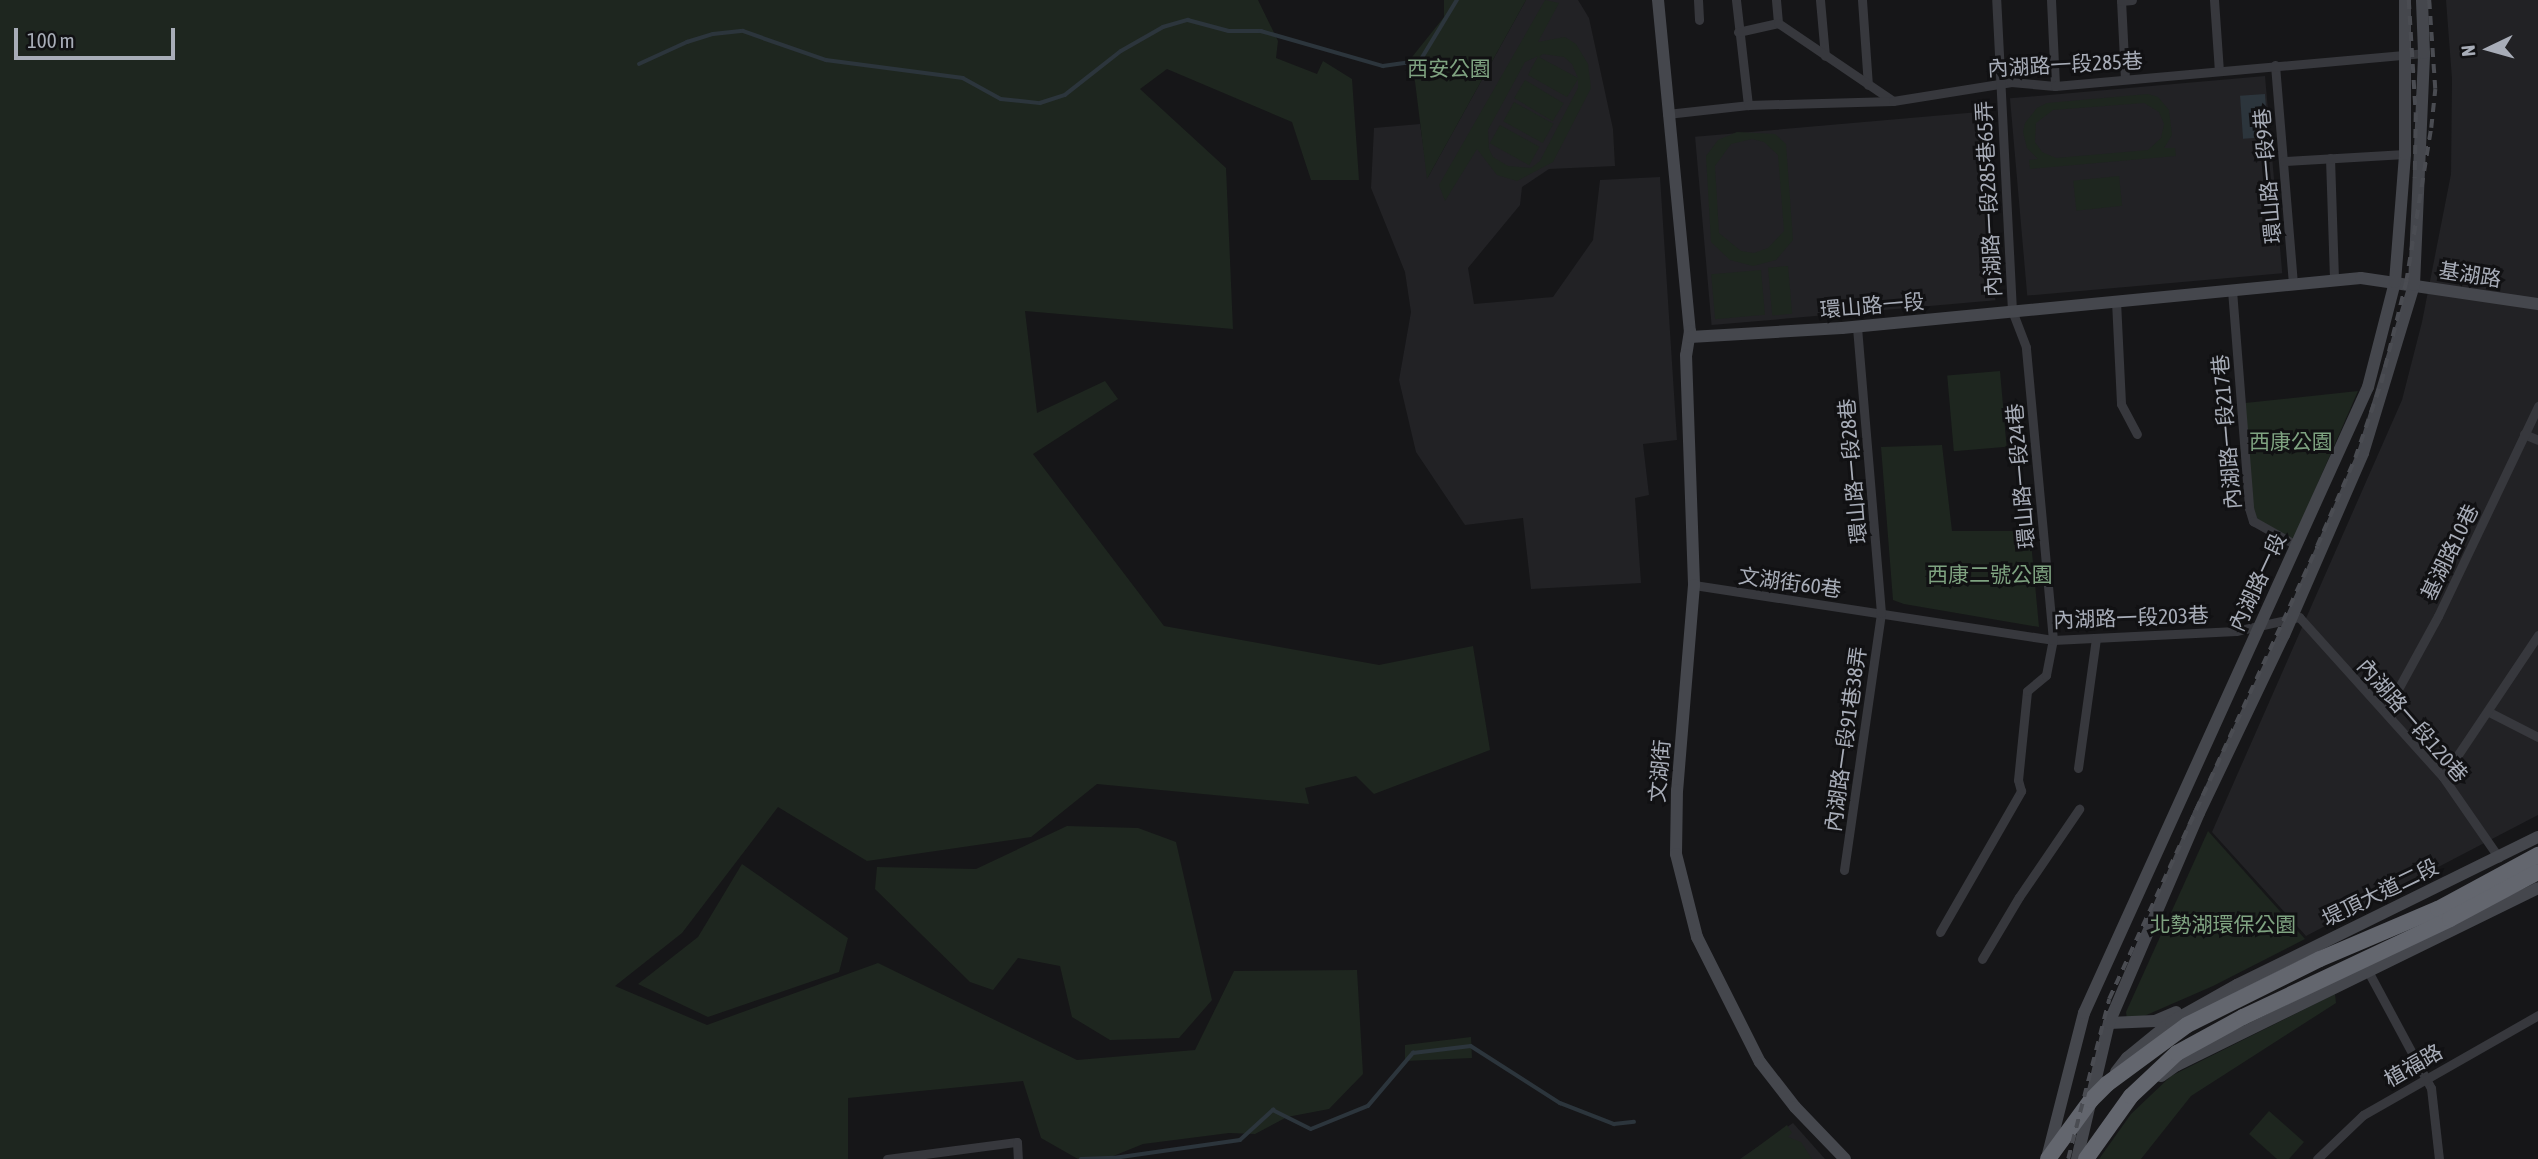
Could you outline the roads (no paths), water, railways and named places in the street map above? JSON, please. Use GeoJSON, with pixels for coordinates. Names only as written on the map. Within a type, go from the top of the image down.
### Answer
{"type":"FeatureCollection","features":[{"type":"Feature","properties":{"kind":"highway","name":"堤頂大道二段"},"geometry":{"type":"LineString","coordinates":[[2047,1159],[2091,1100],[2107,1084],[2187,1025],[2320,959],[2438,909],[2538,855]]}},
{"type":"Feature","properties":{"kind":"highway"},"geometry":{"type":"LineString","coordinates":[[2086,1159],[2132,1096],[2177,1053],[2243,1017],[2450,919],[2538,872]]}},
{"type":"Feature","properties":{"kind":"street"},"geometry":{"type":"LineString","coordinates":[[1658,0],[1690,337]]}},
{"type":"Feature","properties":{"kind":"street"},"geometry":{"type":"LineString","coordinates":[[1698,0],[1699,20]]}},
{"type":"Feature","properties":{"kind":"street"},"geometry":{"type":"LineString","coordinates":[[1736,0],[1748,105]]}},
{"type":"Feature","properties":{"kind":"street"},"geometry":{"type":"LineString","coordinates":[[1776,0],[1778,23]]}},
{"type":"Feature","properties":{"kind":"street"},"geometry":{"type":"LineString","coordinates":[[1820,0],[1825,56]]}},
{"type":"Feature","properties":{"kind":"street"},"geometry":{"type":"LineString","coordinates":[[1862,0],[1868,85]]}},
{"type":"Feature","properties":{"kind":"street","name":"內湖路一段285巷65弄"},"geometry":{"type":"LineString","coordinates":[[1996,0],[2012,312]]}},
{"type":"Feature","properties":{"kind":"street"},"geometry":{"type":"LineString","coordinates":[[2051,0],[2055,86]]}},
{"type":"Feature","properties":{"kind":"street"},"geometry":{"type":"LineString","coordinates":[[2125,79],[2121,0],[2132,0]]}},
{"type":"Feature","properties":{"kind":"street"},"geometry":{"type":"LineString","coordinates":[[2214,0],[2219,71]]}},
{"type":"Feature","properties":{"kind":"street","name":"內湖路一段"},"geometry":{"type":"LineString","coordinates":[[2047,1159],[2084,1013],[2257,625],[2368,387],[2395,282],[2405,154],[2405,0]]}},
{"type":"Feature","properties":{"kind":"street","name":"內湖路一段"},"geometry":{"type":"LineString","coordinates":[[2077,1159],[2109,1023],[2199,813],[2291,618],[2363,453],[2414,285],[2424,53],[2423,0]]}},
{"type":"Feature","properties":{"kind":"street"},"geometry":{"type":"LineString","coordinates":[[1738,32],[1778,23],[1893,101]]}},
{"type":"Feature","properties":{"kind":"street","name":"內湖路一段285巷"},"geometry":{"type":"LineString","coordinates":[[1667,114],[1748,105],[1893,101],[1999,84],[2055,86],[2424,53]]}},
{"type":"Feature","properties":{"kind":"street","name":"環山路一段9巷"},"geometry":{"type":"LineString","coordinates":[[2275,65],[2293,284]]}},
{"type":"Feature","properties":{"kind":"street"},"geometry":{"type":"LineString","coordinates":[[2284,161],[2405,154]]}},
{"type":"Feature","properties":{"kind":"street"},"geometry":{"type":"LineString","coordinates":[[2330,158],[2334,281]]}},
{"type":"Feature","properties":{"kind":"street","name":"環山路一段"},"geometry":{"type":"LineString","coordinates":[[1690,337],[1857,326],[2361,278],[2395,282]]}},
{"type":"Feature","properties":{"kind":"street","name":"基湖路"},"geometry":{"type":"LineString","coordinates":[[2395,282],[2538,304]]}},
{"type":"Feature","properties":{"kind":"street","name":"內湖路一段217巷"},"geometry":{"type":"LineString","coordinates":[[2232,290],[2249,508],[2253,521],[2296,545]]}},
{"type":"Feature","properties":{"kind":"street"},"geometry":{"type":"LineString","coordinates":[[2116,301],[2121,404],[2137,434]]}},
{"type":"Feature","properties":{"kind":"street","name":"環山路一段24巷"},"geometry":{"type":"LineString","coordinates":[[1940,932],[2021,791],[2018,780],[2028,691],[2046,675],[2053,640],[2026,347],[2012,312]]}},
{"type":"Feature","properties":{"kind":"street","name":"環山路一段28巷"},"geometry":{"type":"LineString","coordinates":[[1857,326],[1881,613]]}},
{"type":"Feature","properties":{"kind":"street","name":"文湖街"},"geometry":{"type":"LineString","coordinates":[[1690,337],[1686,355],[1694,586],[1674,829],[1676,854],[1697,937],[1760,1062],[1795,1107],[1845,1159]]}},
{"type":"Feature","properties":{"kind":"street","name":"基湖路10巷"},"geometry":{"type":"LineString","coordinates":[[2386,711],[2438,616],[2538,406]]}},
{"type":"Feature","properties":{"kind":"street"},"geometry":{"type":"LineString","coordinates":[[2524,434],[2538,440]]}},
{"type":"Feature","properties":{"kind":"street","name":"文湖街60巷"},"geometry":{"type":"LineString","coordinates":[[1694,586],[1881,613]]}},
{"type":"Feature","properties":{"kind":"street","name":"內湖路一段203巷"},"geometry":{"type":"LineString","coordinates":[[1881,613],[2053,640],[2236,631],[2291,618]]}},
{"type":"Feature","properties":{"kind":"street","name":"內湖路一段91巷38弄"},"geometry":{"type":"LineString","coordinates":[[1844,870],[1881,613]]}},
{"type":"Feature","properties":{"kind":"street","name":"內湖路一段120巷"},"geometry":{"type":"LineString","coordinates":[[2291,618],[2299,617],[2386,711],[2443,777],[2499,858]]}},
{"type":"Feature","properties":{"kind":"street"},"geometry":{"type":"LineString","coordinates":[[2443,777],[2538,635]]}},
{"type":"Feature","properties":{"kind":"street"},"geometry":{"type":"LineString","coordinates":[[2078,768],[2096,638]]}},
{"type":"Feature","properties":{"kind":"street"},"geometry":{"type":"LineString","coordinates":[[2489,712],[2538,737]]}},
{"type":"Feature","properties":{"kind":"street"},"geometry":{"type":"LineString","coordinates":[[1982,960],[2019,897],[2079,809]]}},
{"type":"Feature","properties":{"kind":"street","name":"堤頂大道二段"},"geometry":{"type":"LineString","coordinates":[[2107,1084],[2127,1058],[2171,1022],[2237,985],[2538,837]]}},
{"type":"Feature","properties":{"kind":"street"},"geometry":{"type":"LineString","coordinates":[[2132,1096],[2177,1065],[2538,888]]}},
{"type":"Feature","properties":{"kind":"street"},"geometry":{"type":"LineString","coordinates":[[2369,973],[2431,1088],[2439,1159]]}},
{"type":"Feature","properties":{"kind":"street"},"geometry":{"type":"LineString","coordinates":[[2109,1023],[2155,1020],[2237,985]]}},
{"type":"Feature","properties":{"kind":"street","name":"植福路"},"geometry":{"type":"LineString","coordinates":[[2317,1159],[2363,1115],[2538,1015]]}},
{"type":"Feature","properties":{"kind":"street"},"geometry":{"type":"LineString","coordinates":[[887,1159],[940,1156],[1017,1142],[1018,1159]]}},
{"type":"Feature","properties":{"kind":"waterway"},"geometry":{"type":"LineString","coordinates":[[639,64],[687,42],[713,34],[743,31],[826,60],[963,78],[1001,99],[1040,103],[1065,95],[1121,51],[1163,27],[1188,20],[1229,31],[1261,31],[1383,66],[1420,61],[1457,0]]}},
{"type":"Feature","properties":{"kind":"waterway"},"geometry":{"type":"LineString","coordinates":[[1081,1159],[1114,1158],[1240,1140],[1273,1110],[1311,1129],[1368,1106],[1413,1053],[1471,1046],[1560,1103],[1614,1124],[1634,1122]]}},
{"type":"Feature","properties":{"kind":"railway"},"geometry":{"type":"LineString","coordinates":[[2409,0],[2416,113],[2415,178]]}},
{"type":"Feature","properties":{"kind":"railway"},"geometry":{"type":"LineString","coordinates":[[2068,1159],[2109,999],[2317,546],[2355,458],[2381,383],[2406,282],[2431,128],[2435,89],[2429,0]]}},
{"type":"Feature","properties":{"kind":"park label","name":"西安公園"},"geometry":{"type":"Point","coordinates":[1449,68]}},
{"type":"Feature","properties":{"kind":"park label","name":"西康公園"},"geometry":{"type":"Point","coordinates":[2291,441]}},
{"type":"Feature","properties":{"kind":"park label","name":"西康二號公園"},"geometry":{"type":"Point","coordinates":[1990,574]}},
{"type":"Feature","properties":{"kind":"park label","name":"北勢湖環保公園"},"geometry":{"type":"Point","coordinates":[2223,924]}}]}
